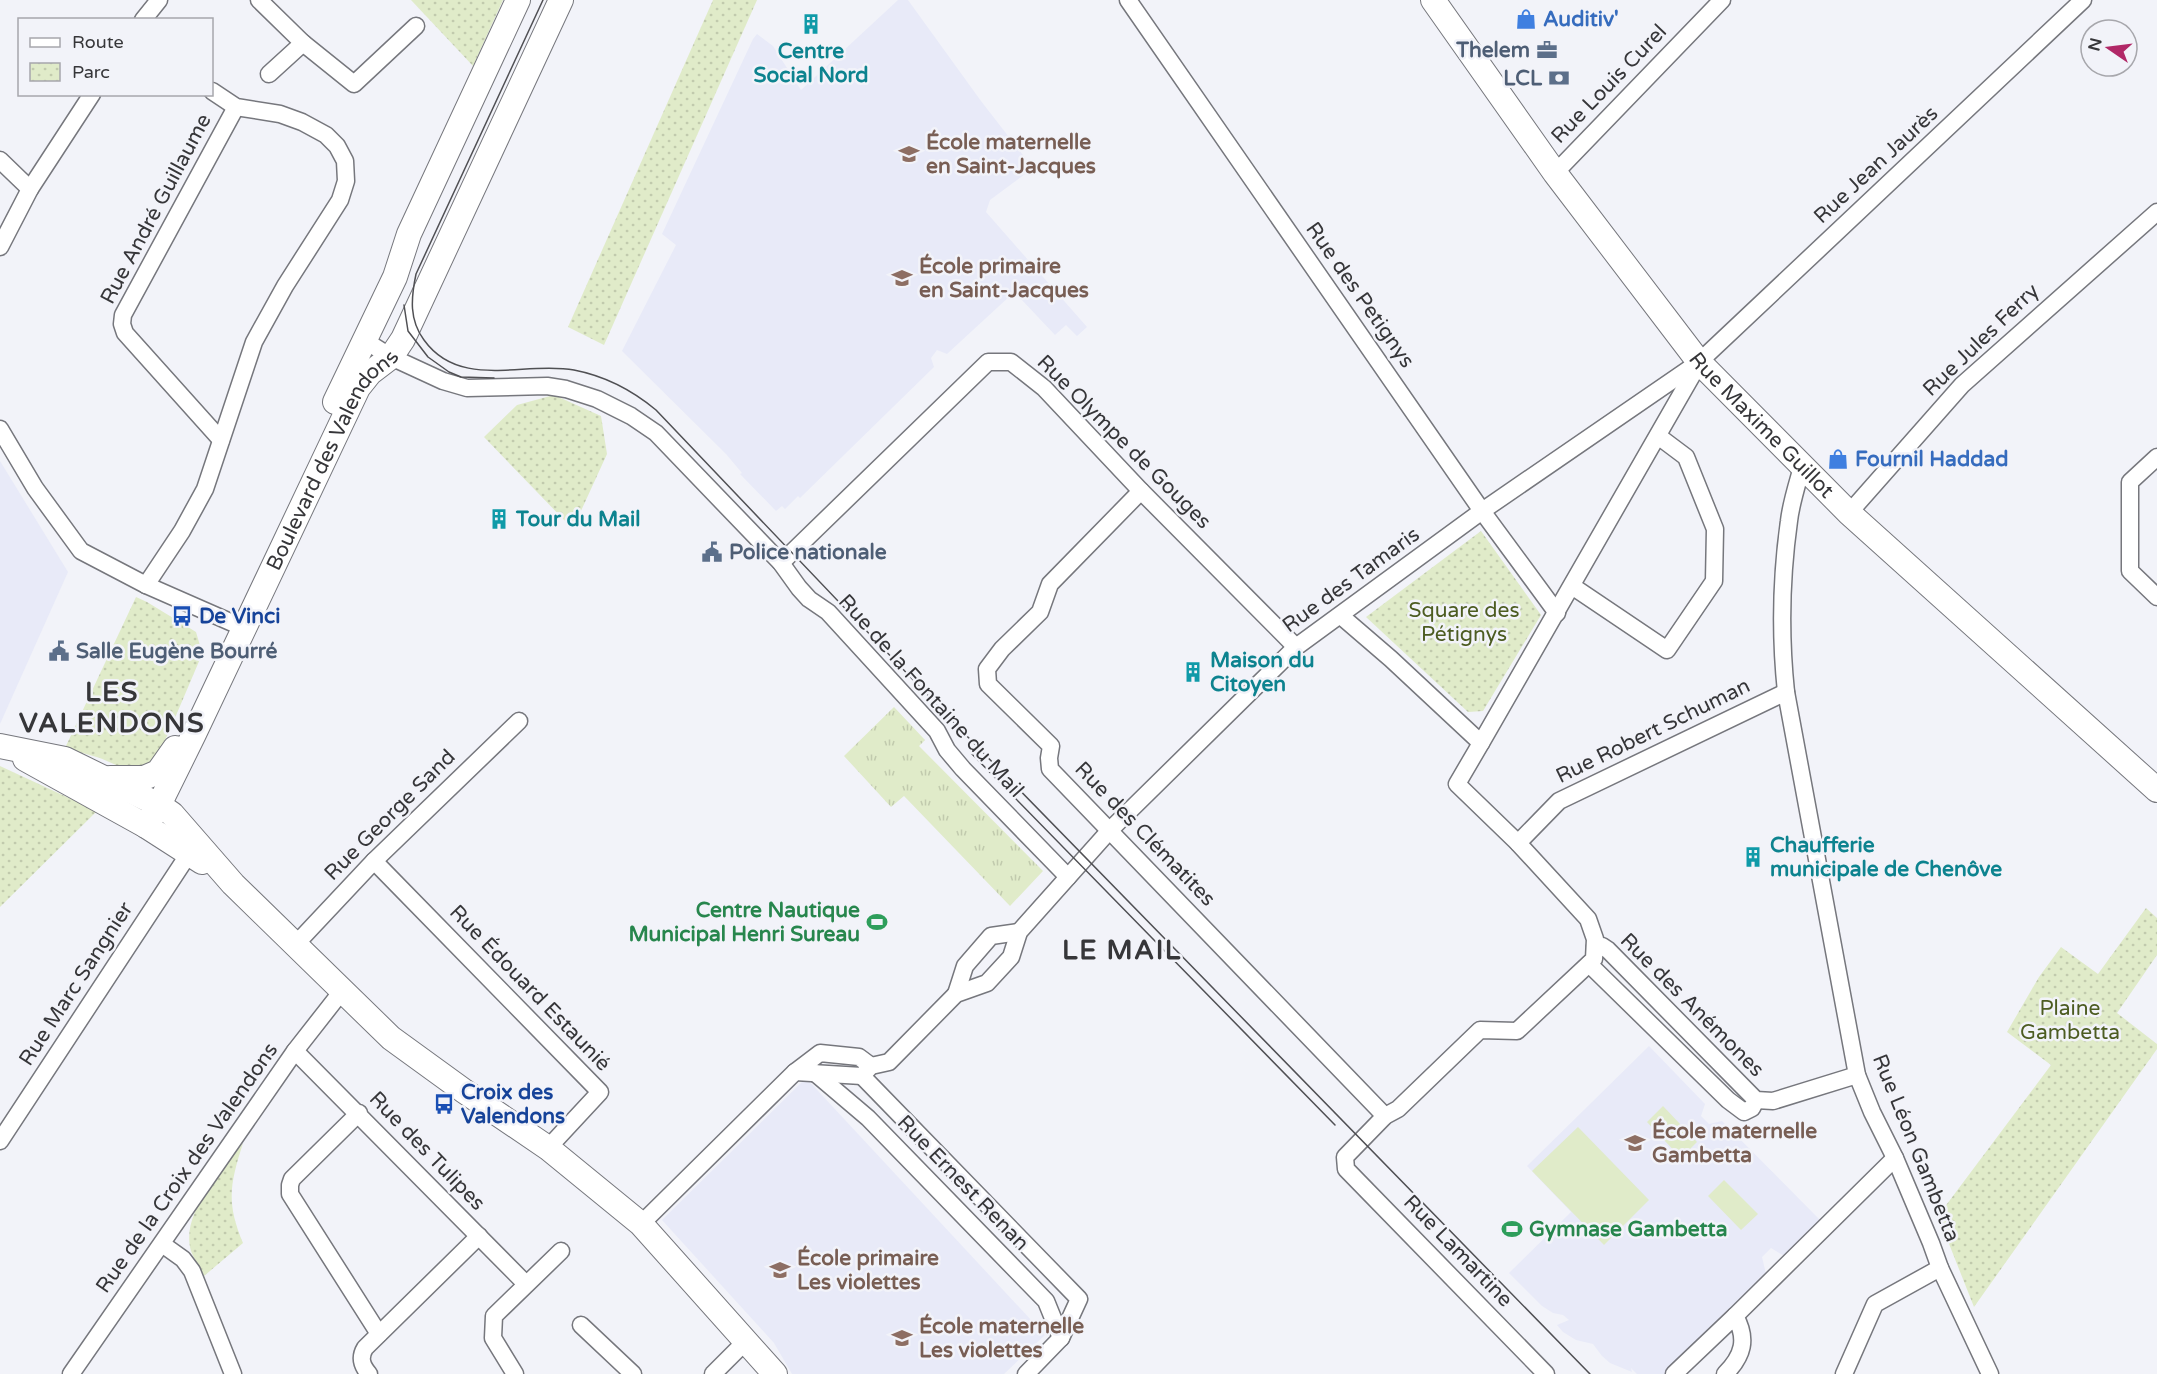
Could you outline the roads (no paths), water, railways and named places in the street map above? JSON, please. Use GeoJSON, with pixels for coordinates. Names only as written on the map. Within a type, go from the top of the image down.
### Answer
{"type":"FeatureCollection","features":[{"type":"Feature","properties":{"kind":"street"},"geometry":{"type":"LineString","coordinates":[[145,18],[159,0]]}},
{"type":"Feature","properties":{"kind":"street"},"geometry":{"type":"LineString","coordinates":[[259,0],[303,43],[354,84],[416,26]]}},
{"type":"Feature","properties":{"kind":"street","name":"Boulevard des Valendons"},"geometry":{"type":"LineString","coordinates":[[152,809],[238,626],[394,277],[409,234],[518,0]]}},
{"type":"Feature","properties":{"kind":"street","name":"Boulevard des Valendons"},"geometry":{"type":"LineString","coordinates":[[152,809],[185,730],[358,388],[370,373],[391,357],[403,339],[561,0]]}},
{"type":"Feature","properties":{"kind":"street","name":"Rue des Petignys"},"geometry":{"type":"LineString","coordinates":[[1128,0],[1482,511],[1557,613]]}},
{"type":"Feature","properties":{"kind":"street","name":"Rue Maxime Guillot"},"geometry":{"type":"LineString","coordinates":[[1433,0],[1555,173],[1699,362],[1849,513],[2157,790]]}},
{"type":"Feature","properties":{"kind":"street","name":"Rue Louis Curel"},"geometry":{"type":"LineString","coordinates":[[1555,173],[1722,0]]}},
{"type":"Feature","properties":{"kind":"street","name":"Rue Jean Jaurès"},"geometry":{"type":"LineString","coordinates":[[1699,362],[2083,0]]}},
{"type":"Feature","properties":{"kind":"street"},"geometry":{"type":"LineString","coordinates":[[269,74],[303,43]]}},
{"type":"Feature","properties":{"kind":"street"},"geometry":{"type":"LineString","coordinates":[[146,585],[182,531],[205,489],[254,342],[285,286],[340,200],[346,181],[345,161],[337,146],[326,135],[302,122],[280,114],[236,107],[213,92]]}},
{"type":"Feature","properties":{"kind":"street"},"geometry":{"type":"LineString","coordinates":[[0,246],[30,189],[92,96]]}},
{"type":"Feature","properties":{"kind":"street","name":"Rue André Guillaume"},"geometry":{"type":"LineString","coordinates":[[221,440],[125,333],[122,324],[123,315],[236,107]]}},
{"type":"Feature","properties":{"kind":"street"},"geometry":{"type":"LineString","coordinates":[[0,160],[30,189]]}},
{"type":"Feature","properties":{"kind":"street","name":"Rue Jules Ferry"},"geometry":{"type":"LineString","coordinates":[[1849,513],[1962,385],[2157,212]]}},
{"type":"Feature","properties":{"kind":"street","name":"Rue de la Fontaine du Mail"},"geometry":{"type":"LineString","coordinates":[[364,340],[391,357],[442,381],[467,388],[547,386],[566,389],[597,399],[631,416],[662,440],[781,563],[799,588],[828,612],[937,731],[947,750],[963,769],[1068,877]]}},
{"type":"Feature","properties":{"kind":"street","name":"Rue Olympe de Gouges"},"geometry":{"type":"LineString","coordinates":[[781,563],[988,362],[1011,362],[1044,388],[1141,491],[1296,647]]}},
{"type":"Feature","properties":{"kind":"street"},"geometry":{"type":"LineString","coordinates":[[1341,616],[1481,743],[1699,362]]}},
{"type":"Feature","properties":{"kind":"street","name":"Rue des Tamaris"},"geometry":{"type":"LineString","coordinates":[[1019,932],[1110,830],[1296,647],[1482,511],[1699,362]]}},
{"type":"Feature","properties":{"kind":"street"},"geometry":{"type":"LineString","coordinates":[[0,429],[35,488],[81,551],[146,585],[238,626]]}},
{"type":"Feature","properties":{"kind":"street"},"geometry":{"type":"LineString","coordinates":[[1572,586],[1667,650],[1714,581],[1715,529],[1686,457],[1658,436]]}},
{"type":"Feature","properties":{"kind":"street"},"geometry":{"type":"LineString","coordinates":[[2157,457],[2130,482],[2130,571],[2157,597]]}},
{"type":"Feature","properties":{"kind":"street","name":"Rue Léon Gambetta"},"geometry":{"type":"LineString","coordinates":[[1802,467],[1789,519],[1783,578],[1782,648],[1786,692],[1857,1075],[1932,1243],[1940,1268],[1990,1374]]}},
{"type":"Feature","properties":{"kind":"street","name":"Rue des Clématites"},"geometry":{"type":"LineString","coordinates":[[1141,491],[1050,584],[1040,612],[1002,649],[987,669],[988,684],[1051,746],[1050,769],[1385,1116]]}},
{"type":"Feature","properties":{"kind":"street","name":"Rue Robert Schuman"},"geometry":{"type":"LineString","coordinates":[[1518,843],[1559,801],[1786,692]]}},
{"type":"Feature","properties":{"kind":"street","name":"Rue George Sand"},"geometry":{"type":"LineString","coordinates":[[296,944],[374,861],[519,721]]}},
{"type":"Feature","properties":{"kind":"street","name":"Boulevard des Valendons"},"geometry":{"type":"LineString","coordinates":[[82,778],[116,780],[144,778],[158,772],[185,730]]}},
{"type":"Feature","properties":{"kind":"street","name":"Rue des Anémones"},"geometry":{"type":"LineString","coordinates":[[1481,743],[1457,784],[1518,843],[1588,920],[1595,939],[1592,956]]}},
{"type":"Feature","properties":{"kind":"street"},"geometry":{"type":"LineString","coordinates":[[0,746],[65,759],[82,778],[152,809],[172,814],[233,884],[391,1038],[548,1148],[641,1224],[775,1374]]}},
{"type":"Feature","properties":{"kind":"street"},"geometry":{"type":"LineString","coordinates":[[152,809],[190,852],[233,884]]}},
{"type":"Feature","properties":{"kind":"street","name":"Rue Marc Sangnier"},"geometry":{"type":"LineString","coordinates":[[0,1141],[190,852]]}},
{"type":"Feature","properties":{"kind":"street","name":"Rue Édouard Estaunié"},"geometry":{"type":"LineString","coordinates":[[374,861],[600,1092],[548,1148]]}},
{"type":"Feature","properties":{"kind":"street"},"geometry":{"type":"LineString","coordinates":[[795,1072],[866,1071],[889,1062],[956,994],[987,983],[1011,957],[1019,932],[991,936],[965,966],[956,994]]}},
{"type":"Feature","properties":{"kind":"street","name":"Rue des Anémones"},"geometry":{"type":"LineString","coordinates":[[1592,956],[1602,946],[1608,950],[1755,1100],[1773,1101],[1857,1075]]}},
{"type":"Feature","properties":{"kind":"street"},"geometry":{"type":"LineString","coordinates":[[1385,1116],[1398,1109],[1480,1030],[1517,1031],[1592,956]]}},
{"type":"Feature","properties":{"kind":"street","name":"Rue des Anémones"},"geometry":{"type":"LineString","coordinates":[[1592,956],[1728,1100],[1744,1112],[1752,1108],[1755,1100]]}},
{"type":"Feature","properties":{"kind":"street","name":"Rue de la Croix des Valendons"},"geometry":{"type":"LineString","coordinates":[[71,1374],[295,1051],[342,991]]}},
{"type":"Feature","properties":{"kind":"street","name":"Rue des Tulipes"},"geometry":{"type":"LineString","coordinates":[[295,1051],[526,1284]]}},
{"type":"Feature","properties":{"kind":"street","name":"Rue Ernest Renan"},"geometry":{"type":"LineString","coordinates":[[641,1224],[795,1072],[820,1053],[859,1057],[866,1071],[1079,1299],[1061,1338],[1026,1374]]}},
{"type":"Feature","properties":{"kind":"street","name":"Rue Ernest Renan"},"geometry":{"type":"LineString","coordinates":[[815,1073],[867,1118],[1046,1301],[1061,1338]]}},
{"type":"Feature","properties":{"kind":"street"},"geometry":{"type":"LineString","coordinates":[[359,1113],[292,1179],[290,1194],[379,1334]]}},
{"type":"Feature","properties":{"kind":"street","name":"Rue Lamartine"},"geometry":{"type":"LineString","coordinates":[[1385,1116],[1345,1156],[1346,1169],[1546,1374]]}},
{"type":"Feature","properties":{"kind":"street"},"geometry":{"type":"LineString","coordinates":[[1674,1374],[1895,1158]]}},
{"type":"Feature","properties":{"kind":"street"},"geometry":{"type":"LineString","coordinates":[[369,1374],[364,1367],[362,1356],[365,1348],[479,1236]]}},
{"type":"Feature","properties":{"kind":"street"},"geometry":{"type":"LineString","coordinates":[[162,1244],[183,1259],[192,1271],[233,1374]]}},
{"type":"Feature","properties":{"kind":"street"},"geometry":{"type":"LineString","coordinates":[[515,1374],[493,1338],[494,1316],[561,1251]]}},
{"type":"Feature","properties":{"kind":"street"},"geometry":{"type":"LineString","coordinates":[[1844,1374],[1875,1304],[1940,1268]]}},
{"type":"Feature","properties":{"kind":"street"},"geometry":{"type":"LineString","coordinates":[[1725,1374],[1737,1362],[1744,1338],[1735,1316]]}},
{"type":"Feature","properties":{"kind":"street"},"geometry":{"type":"LineString","coordinates":[[580,1325],[633,1374]]}},
{"type":"Feature","properties":{"kind":"street"},"geometry":{"type":"LineString","coordinates":[[714,1374],[747,1340]]}},
{"type":"Feature","properties":{"kind":"tram line"},"geometry":{"type":"LineString","coordinates":[[543,0],[416,274],[412,308],[416,325],[424,340],[439,355],[456,365],[474,369],[555,368],[597,376],[618,385],[656,410],[960,729],[1590,1374]]}},
{"type":"Feature","properties":{"kind":"tram line"},"geometry":{"type":"LineString","coordinates":[[404,305],[408,331],[428,357],[449,372],[461,377],[494,378]]}},
{"type":"Feature","properties":{"kind":"tram line"},"geometry":{"type":"LineString","coordinates":[[972,754],[1335,1125]]}},
{"type":"Feature","properties":{"kind":"place","name":"Auditiv'"},"geometry":{"type":"Point","coordinates":[1526,19]}},
{"type":"Feature","properties":{"kind":"place","name":"Centre Social Nord"},"geometry":{"type":"Point","coordinates":[811,24]}},
{"type":"Feature","properties":{"kind":"place","name":"Thelem"},"geometry":{"type":"Point","coordinates":[1547,50]}},
{"type":"Feature","properties":{"kind":"place","name":"LCL"},"geometry":{"type":"Point","coordinates":[1559,78]}},
{"type":"Feature","properties":{"kind":"place","name":"École maternelle en Saint-Jacques"},"geometry":{"type":"Point","coordinates":[909,154]}},
{"type":"Feature","properties":{"kind":"place","name":"École primaire en Saint-Jacques"},"geometry":{"type":"Point","coordinates":[902,278]}},
{"type":"Feature","properties":{"kind":"place","name":"Fournil Haddad"},"geometry":{"type":"Point","coordinates":[1838,459]}},
{"type":"Feature","properties":{"kind":"place","name":"Tour du Mail"},"geometry":{"type":"Point","coordinates":[499,519]}},
{"type":"Feature","properties":{"kind":"place","name":"Police nationale"},"geometry":{"type":"Point","coordinates":[712,552]}},
{"type":"Feature","properties":{"kind":"place","name":"De Vinci"},"geometry":{"type":"Point","coordinates":[182,616]}},
{"type":"Feature","properties":{"kind":"place","name":"Salle Eugène Bourré"},"geometry":{"type":"Point","coordinates":[59,651]}},
{"type":"Feature","properties":{"kind":"place","name":"Maison du Citoyen"},"geometry":{"type":"Point","coordinates":[1193,672]}},
{"type":"Feature","properties":{"kind":"place","name":"Chaufferie municipale de Chenôve"},"geometry":{"type":"Point","coordinates":[1753,857]}},
{"type":"Feature","properties":{"kind":"place","name":"Centre Nautique Municipal Henri Sureau"},"geometry":{"type":"Point","coordinates":[877,922]}},
{"type":"Feature","properties":{"kind":"place","name":"Croix des Valendons"},"geometry":{"type":"Point","coordinates":[444,1104]}},
{"type":"Feature","properties":{"kind":"place","name":"École maternelle Gambetta"},"geometry":{"type":"Point","coordinates":[1635,1143]}},
{"type":"Feature","properties":{"kind":"place","name":"Gymnase Gambetta"},"geometry":{"type":"Point","coordinates":[1512,1229]}},
{"type":"Feature","properties":{"kind":"place","name":"École primaire Les violettes"},"geometry":{"type":"Point","coordinates":[780,1270]}},
{"type":"Feature","properties":{"kind":"place","name":"École maternelle Les violettes"},"geometry":{"type":"Point","coordinates":[902,1338]}},
{"type":"Feature","properties":{"kind":"district","name":"LES VALENDONS"},"geometry":{"type":"Point","coordinates":[112,708]}},
{"type":"Feature","properties":{"kind":"district","name":"LE MAIL"},"geometry":{"type":"Point","coordinates":[1122,950]}},
{"type":"Feature","properties":{"kind":"park label","name":"Square des Pétignys"},"geometry":{"type":"Point","coordinates":[1464,622]}},
{"type":"Feature","properties":{"kind":"park label","name":"Plaine Gambetta"},"geometry":{"type":"Point","coordinates":[2070,1020]}}]}
